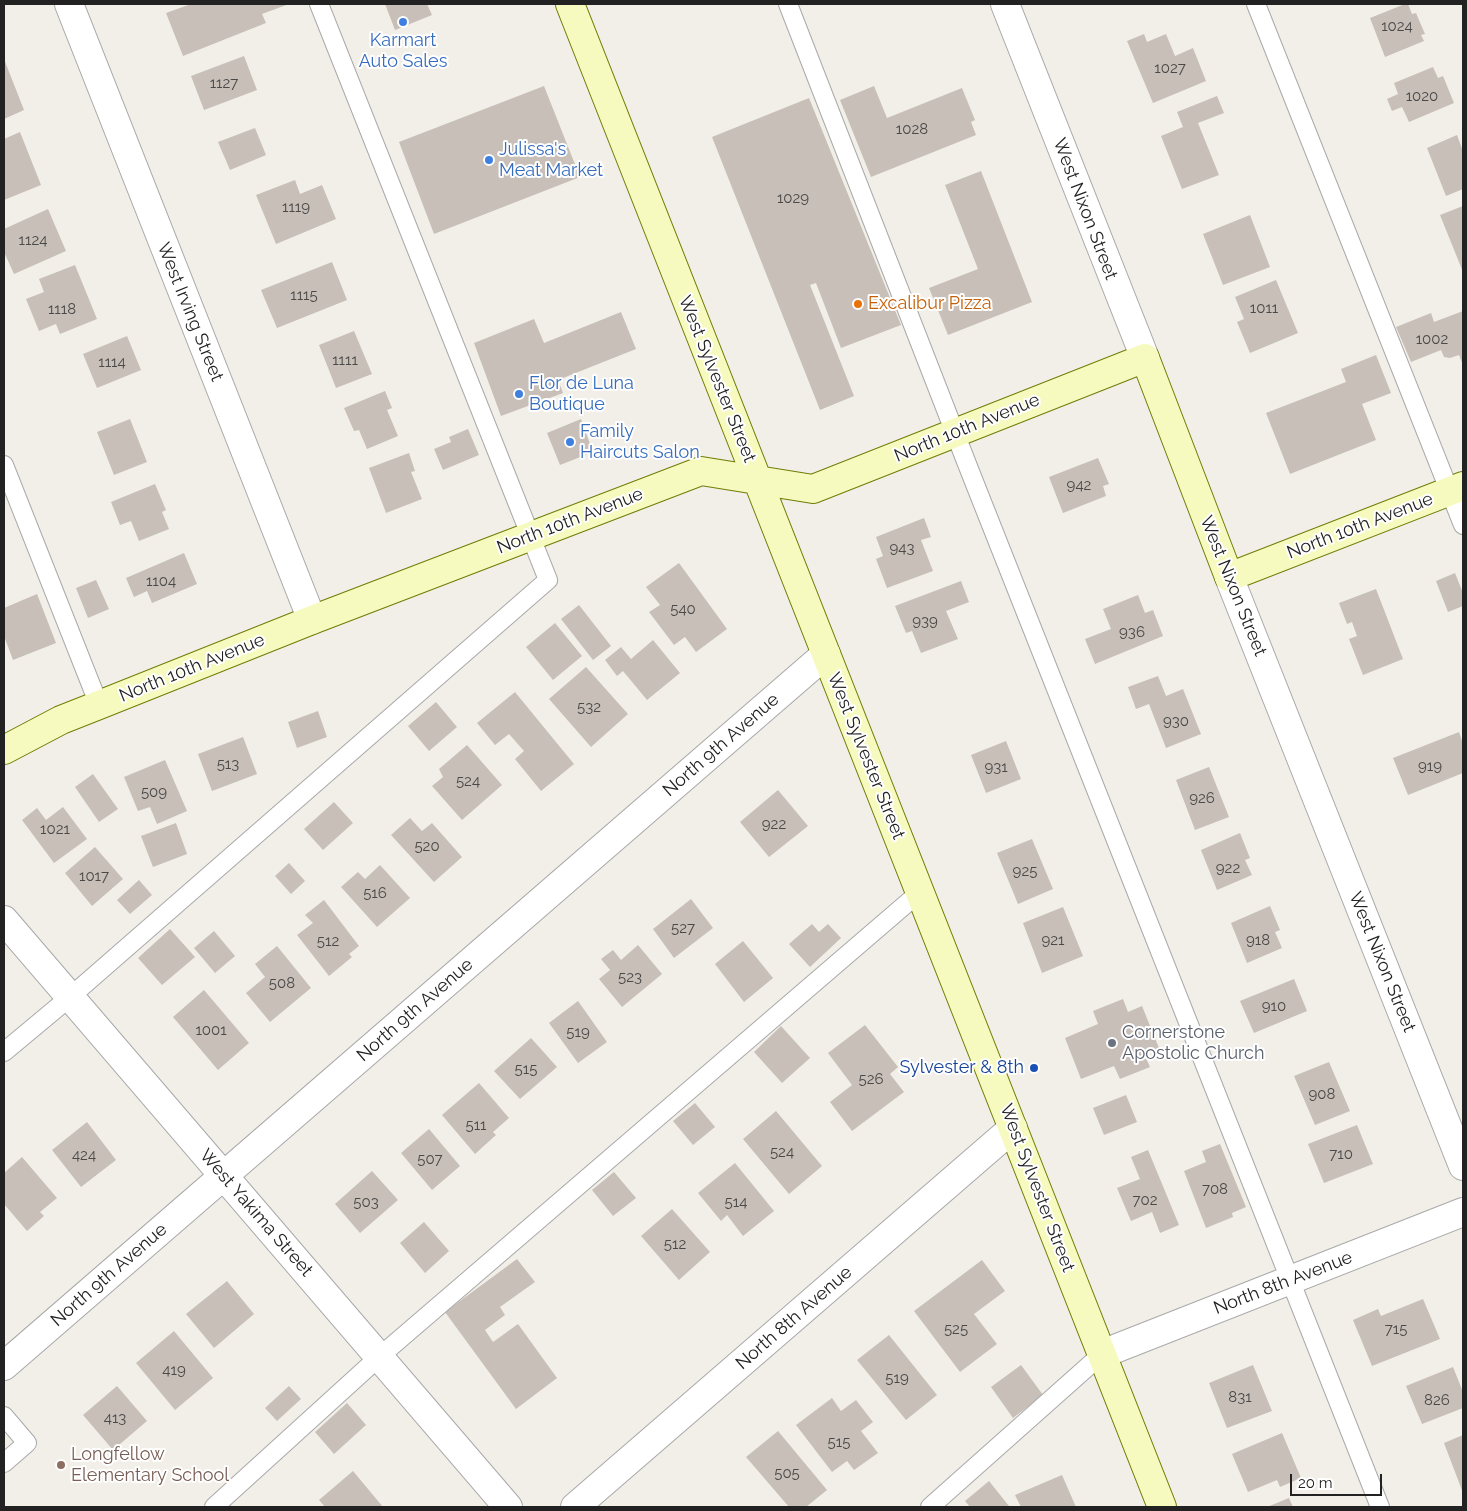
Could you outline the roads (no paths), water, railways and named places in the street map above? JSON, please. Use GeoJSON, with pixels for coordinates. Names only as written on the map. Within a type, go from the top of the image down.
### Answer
{"type":"FeatureCollection","features":[{"type":"Feature","properties":{"kind":"street","name":"West Irving Street"},"geometry":{"type":"LineString","coordinates":[[69,4],[312,620]]}},
{"type":"Feature","properties":{"kind":"street","name":"West Sylvester Street"},"geometry":{"type":"LineString","coordinates":[[570,4],[1162,1507]]}},
{"type":"Feature","properties":{"kind":"street","name":"West Nixon Street"},"geometry":{"type":"LineString","coordinates":[[1005,4],[1145,358],[1228,577],[1463,1166]]}},
{"type":"Feature","properties":{"kind":"street","name":"North 10th Avenue"},"geometry":{"type":"LineString","coordinates":[[4,750],[61,720],[312,620],[700,471],[813,489],[1145,358]]}},
{"type":"Feature","properties":{"kind":"street","name":"North 10th Avenue"},"geometry":{"type":"LineString","coordinates":[[1228,577],[1457,488]]}},
{"type":"Feature","properties":{"kind":"street","name":"North 9th Avenue"},"geometry":{"type":"LineString","coordinates":[[4,1366],[826,654]]}},
{"type":"Feature","properties":{"kind":"street","name":"West Yakima Street"},"geometry":{"type":"LineString","coordinates":[[4,920],[508,1507]]}},
{"type":"Feature","properties":{"kind":"street","name":"North 8th Avenue"},"geometry":{"type":"LineString","coordinates":[[575,1507],[1013,1128]]}},
{"type":"Feature","properties":{"kind":"street","name":"North 8th Avenue"},"geometry":{"type":"LineString","coordinates":[[1102,1354],[1463,1212]]}},
{"type":"Feature","properties":{"kind":"lane"},"geometry":{"type":"LineString","coordinates":[[4,1052],[70,997],[548,580],[319,4]]}},
{"type":"Feature","properties":{"kind":"lane"},"geometry":{"type":"LineString","coordinates":[[788,4],[1380,1507]]}},
{"type":"Feature","properties":{"kind":"lane"},"geometry":{"type":"LineString","coordinates":[[1256,4],[1457,488],[1463,525]]}},
{"type":"Feature","properties":{"kind":"lane"},"geometry":{"type":"LineString","coordinates":[[4,464],[99,705]]}},
{"type":"Feature","properties":{"kind":"lane"},"geometry":{"type":"LineString","coordinates":[[214,1507],[379,1357],[920,892]]}},
{"type":"Feature","properties":{"kind":"lane"},"geometry":{"type":"LineString","coordinates":[[930,1507],[1102,1354]]}},
{"type":"Feature","properties":{"kind":"lane"},"geometry":{"type":"LineString","coordinates":[[4,1416],[27,1443],[4,1463]]}},
{"type":"Feature","properties":{"kind":"place","name":"Karmart Auto Sales"},"geometry":{"type":"Point","coordinates":[403,22]}},
{"type":"Feature","properties":{"kind":"place","name":"Julissa's Meat Market"},"geometry":{"type":"Point","coordinates":[489,160]}},
{"type":"Feature","properties":{"kind":"place","name":"Excalibur Pizza"},"geometry":{"type":"Point","coordinates":[858,304]}},
{"type":"Feature","properties":{"kind":"place","name":"Flor de Luna Boutique"},"geometry":{"type":"Point","coordinates":[519,394]}},
{"type":"Feature","properties":{"kind":"place","name":"Family Haircuts Salon"},"geometry":{"type":"Point","coordinates":[570,442]}},
{"type":"Feature","properties":{"kind":"place","name":"Cornerstone Apostolic Church"},"geometry":{"type":"Point","coordinates":[1112,1043]}},
{"type":"Feature","properties":{"kind":"place","name":"Sylvester & 8th"},"geometry":{"type":"Point","coordinates":[1034,1068]}},
{"type":"Feature","properties":{"kind":"place","name":"Longfellow Elementary School"},"geometry":{"type":"Point","coordinates":[61,1465]}}]}
